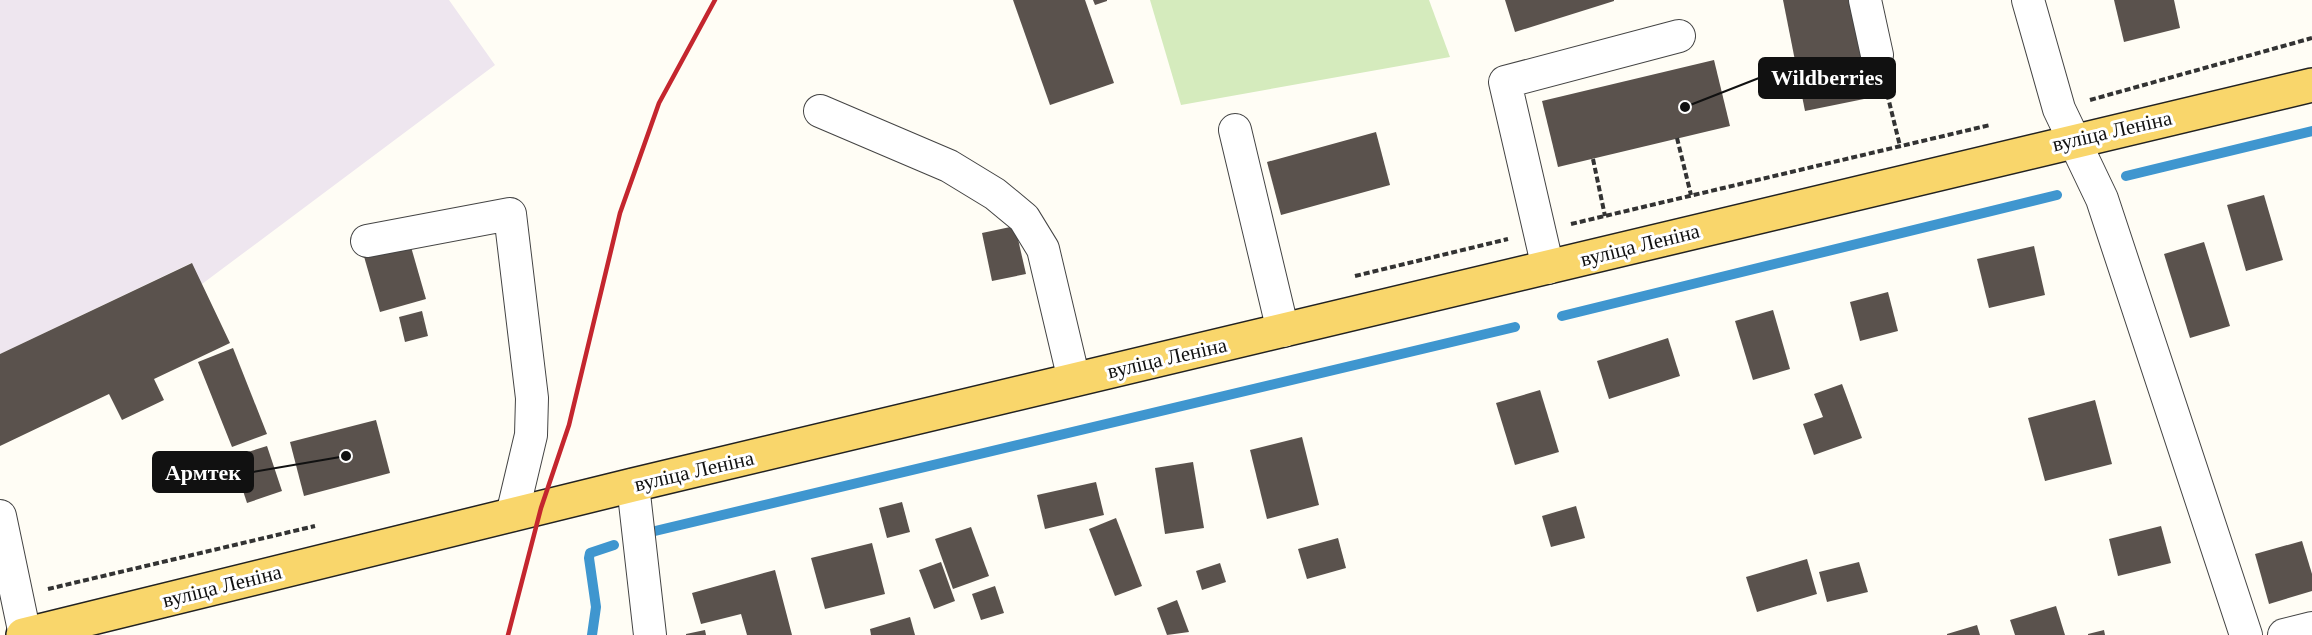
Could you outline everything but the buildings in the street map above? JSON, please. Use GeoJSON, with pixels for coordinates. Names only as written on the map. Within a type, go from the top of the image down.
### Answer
{"type":"FeatureCollection","features":[{"type":"Feature","properties":{"kind":"main road","name":"вуліца Леніна"},"geometry":{"type":"LineString","coordinates":[[24,635],[633,485],[2312,84]]}},
{"type":"Feature","properties":{"kind":"street"},"geometry":{"type":"LineString","coordinates":[[1865,0],[1877,55]]}},
{"type":"Feature","properties":{"kind":"street"},"geometry":{"type":"LineString","coordinates":[[2028,0],[2059,108],[2102,200],[2246,635]]}},
{"type":"Feature","properties":{"kind":"street"},"geometry":{"type":"LineString","coordinates":[[1548,268],[1505,82],[1679,36]]}},
{"type":"Feature","properties":{"kind":"street"},"geometry":{"type":"LineString","coordinates":[[820,111],[949,166],[995,194],[1024,218],[1043,249],[1074,380]]}},
{"type":"Feature","properties":{"kind":"street"},"geometry":{"type":"LineString","coordinates":[[1235,130],[1283,331]]}},
{"type":"Feature","properties":{"kind":"street"},"geometry":{"type":"LineString","coordinates":[[367,241],[510,214],[532,398],[531,435],[512,515]]}},
{"type":"Feature","properties":{"kind":"street"},"geometry":{"type":"LineString","coordinates":[[633,485],[650,635]]}},
{"type":"Feature","properties":{"kind":"street"},"geometry":{"type":"LineString","coordinates":[[0,516],[24,635]]}},
{"type":"Feature","properties":{"kind":"street"},"geometry":{"type":"LineString","coordinates":[[2284,635],[2312,628]]}},
{"type":"Feature","properties":{"kind":"path"},"geometry":{"type":"LineString","coordinates":[[1877,55],[1900,146]]}},
{"type":"Feature","properties":{"kind":"path"},"geometry":{"type":"LineString","coordinates":[[1677,138],[1691,195]]}},
{"type":"Feature","properties":{"kind":"path"},"geometry":{"type":"LineString","coordinates":[[1593,159],[1605,216]]}},
{"type":"Feature","properties":{"kind":"shaded area"},"geometry":{"type":"Polygon","coordinates":[[[0,0],[449,0],[495,65],[202,284],[191,263],[0,354],[0,0]]]}},
{"type":"Feature","properties":{"kind":"green space"},"geometry":{"type":"Polygon","coordinates":[[[1150,0],[1429,0],[1450,57],[1181,105],[1150,0]]]}},
{"type":"Feature","properties":{"kind":"waterway"},"geometry":{"type":"LineString","coordinates":[[2126,176],[2312,131]]}},
{"type":"Feature","properties":{"kind":"waterway"},"geometry":{"type":"LineString","coordinates":[[1562,316],[2057,195]]}},
{"type":"Feature","properties":{"kind":"waterway"},"geometry":{"type":"LineString","coordinates":[[655,531],[1515,327]]}},
{"type":"Feature","properties":{"kind":"waterway"},"geometry":{"type":"LineString","coordinates":[[592,635],[596,607],[590,553],[614,545]]}},
{"type":"Feature","properties":{"kind":"railway"},"geometry":{"type":"LineString","coordinates":[[508,635],[541,508],[569,425],[620,213],[659,103],[715,0]]}},
{"type":"Feature","properties":{"kind":"place","name":"Wildberries"},"geometry":{"type":"Point","coordinates":[1685,107]}},
{"type":"Feature","properties":{"kind":"place","name":"Армтек"},"geometry":{"type":"Point","coordinates":[346,456]}}]}
